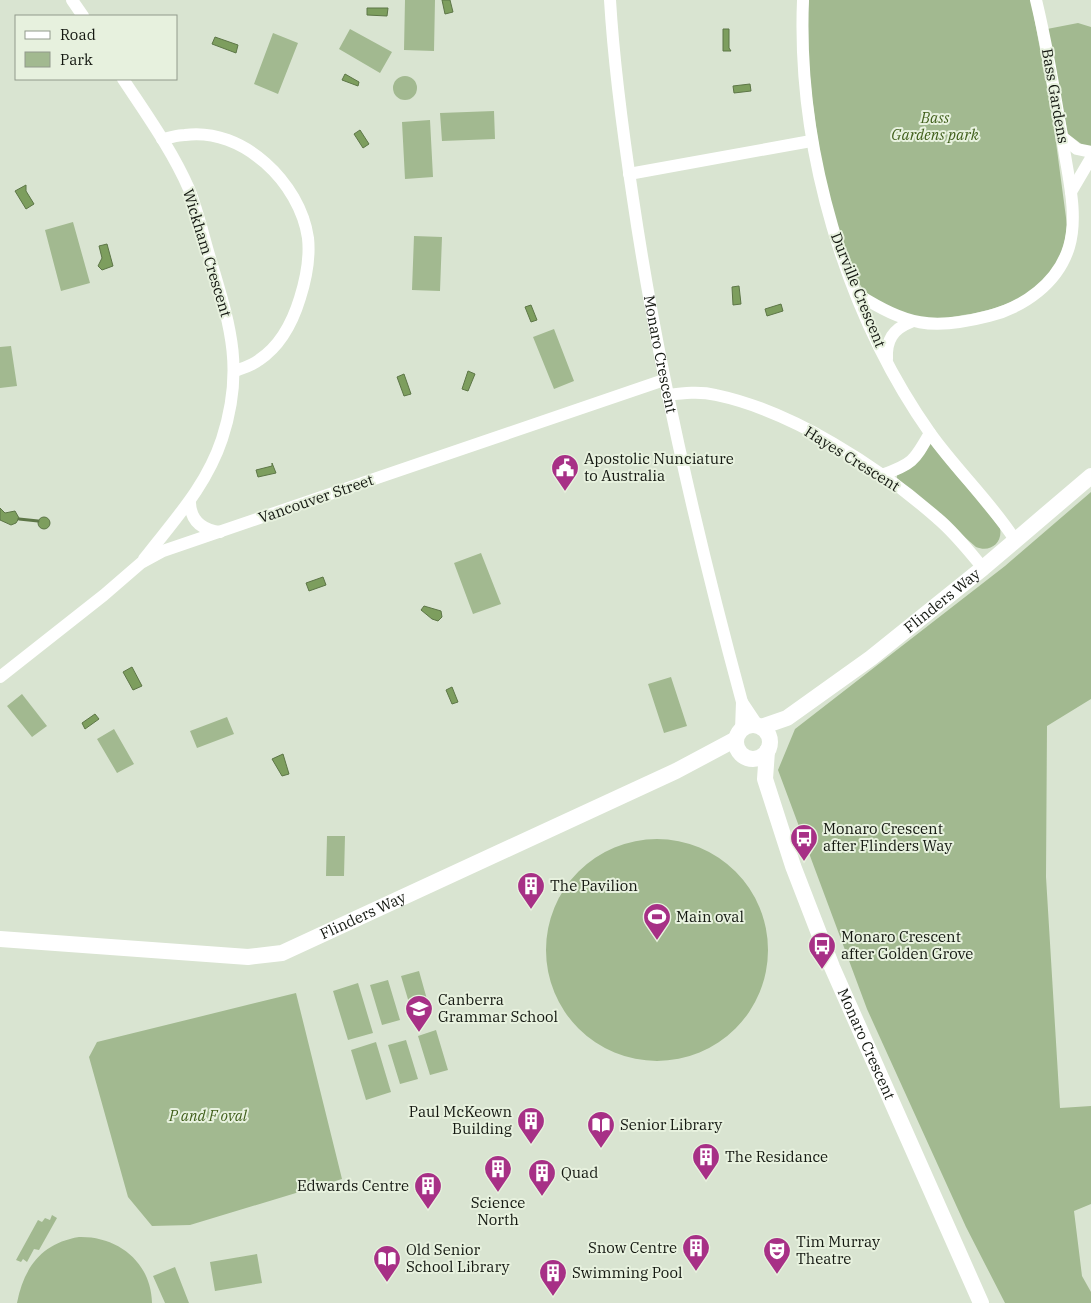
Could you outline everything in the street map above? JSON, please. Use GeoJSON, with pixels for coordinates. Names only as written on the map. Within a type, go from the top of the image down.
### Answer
{"type":"FeatureCollection","features":[{"type":"Feature","properties":{"kind":"street"},"geometry":{"type":"LineString","coordinates":[[72,0],[81,15]]}},
{"type":"Feature","properties":{"kind":"street","name":"Monaro Crescent"},"geometry":{"type":"LineString","coordinates":[[610,0],[629,174],[644,278],[667,395],[699,540],[742,702],[764,736],[765,779],[793,866],[832,967],[979,1302]]}},
{"type":"Feature","properties":{"kind":"street","name":"Durville Crescent"},"geometry":{"type":"LineString","coordinates":[[803,0],[804,59],[811,141],[834,233],[857,294],[888,364],[930,433],[1016,540]]}},
{"type":"Feature","properties":{"kind":"street","name":"Bass Gardens"},"geometry":{"type":"LineString","coordinates":[[857,294],[882,309],[911,322],[930,325],[969,322],[1026,302],[1047,284],[1063,263],[1069,246],[1072,224],[1070,192],[1062,137],[1036,0]]}},
{"type":"Feature","properties":{"kind":"street","name":"Wickham Crescent"},"geometry":{"type":"LineString","coordinates":[[124,80],[162,140],[189,190],[224,308],[231,337],[235,371],[231,403],[222,440],[207,473],[190,503],[141,563]]}},
{"type":"Feature","properties":{"kind":"street"},"geometry":{"type":"LineString","coordinates":[[162,140],[186,134],[214,137],[242,146],[267,164],[289,190],[303,217],[308,238],[308,265],[295,316],[279,341],[259,361],[235,371]]}},
{"type":"Feature","properties":{"kind":"street"},"geometry":{"type":"LineString","coordinates":[[1062,137],[1078,149],[1091,152]]}},
{"type":"Feature","properties":{"kind":"street"},"geometry":{"type":"LineString","coordinates":[[629,174],[811,141]]}},
{"type":"Feature","properties":{"kind":"street"},"geometry":{"type":"LineString","coordinates":[[1070,192],[1091,158]]}},
{"type":"Feature","properties":{"kind":"street"},"geometry":{"type":"LineString","coordinates":[[888,364],[888,342],[900,326],[911,322]]}},
{"type":"Feature","properties":{"kind":"street","name":"Vancouver Street"},"geometry":{"type":"LineString","coordinates":[[0,677],[104,595],[141,563],[163,551],[664,380]]}},
{"type":"Feature","properties":{"kind":"street","name":"Hayes Crescent"},"geometry":{"type":"LineString","coordinates":[[667,395],[690,392],[711,394],[760,409],[809,430],[882,475],[938,518],[983,568]]}},
{"type":"Feature","properties":{"kind":"street"},"geometry":{"type":"LineString","coordinates":[[882,475],[910,463],[919,455],[930,433]]}},
{"type":"Feature","properties":{"kind":"street","name":"Flinders Way"},"geometry":{"type":"LineString","coordinates":[[764,736],[871,658],[983,568],[1091,476]]}},
{"type":"Feature","properties":{"kind":"street"},"geometry":{"type":"LineString","coordinates":[[190,503],[192,515],[200,526],[207,530],[220,532]]}},
{"type":"Feature","properties":{"kind":"street","name":"Monaro Crescent"},"geometry":{"type":"LineString","coordinates":[[739,734],[742,702]]}},
{"type":"Feature","properties":{"kind":"street"},"geometry":{"type":"LineString","coordinates":[[750,725],[764,736],[759,758],[746,757],[738,748],[739,734],[750,725]]}},
{"type":"Feature","properties":{"kind":"street","name":"Flinders Way"},"geometry":{"type":"LineString","coordinates":[[676,772],[739,734]]}},
{"type":"Feature","properties":{"kind":"street","name":"Monaro Crescent"},"geometry":{"type":"LineString","coordinates":[[746,757],[765,779]]}},
{"type":"Feature","properties":{"kind":"street","name":"Flinders Way"},"geometry":{"type":"LineString","coordinates":[[0,939],[28,943],[248,957],[282,952],[676,772],[715,759],[746,757]]}},
{"type":"Feature","properties":{"kind":"street","name":"Flinders Way"},"geometry":{"type":"LineString","coordinates":[[0,948],[28,943]]}},
{"type":"Feature","properties":{"kind":"green space"},"geometry":{"type":"Polygon","coordinates":[[[405,0],[435,0],[434,51],[404,50],[405,0]]]}},
{"type":"Feature","properties":{"kind":"green space","name":"Bass Gardens park"},"geometry":{"type":"Polygon","coordinates":[[[809,0],[1031,0],[1053,120],[1067,225],[1064,245],[1057,263],[1033,289],[1018,299],[1001,306],[957,316],[933,319],[910,316],[892,308],[870,296],[855,277],[842,244],[830,202],[821,156],[809,64],[807,26],[809,0]]]}},
{"type":"Feature","properties":{"kind":"green space"},"geometry":{"type":"Polygon","coordinates":[[[1078,23],[1091,27],[1091,147],[1084,146],[1068,134],[1047,29],[1078,23]]]}},
{"type":"Feature","properties":{"kind":"green space"},"geometry":{"type":"Polygon","coordinates":[[[350,29],[392,52],[380,73],[339,49],[350,29]]]}},
{"type":"Feature","properties":{"kind":"green space"},"geometry":{"type":"Polygon","coordinates":[[[273,33],[298,43],[278,94],[254,84],[273,33]]]}},
{"type":"Feature","properties":{"kind":"green space"},"geometry":{"type":"Polygon","coordinates":[[[405,76],[410,77],[416,83],[416,93],[410,99],[405,100],[400,99],[394,93],[393,88],[394,83],[400,77],[405,76]]]}},
{"type":"Feature","properties":{"kind":"green space"},"geometry":{"type":"Polygon","coordinates":[[[494,111],[495,139],[442,141],[440,113],[494,111]]]}},
{"type":"Feature","properties":{"kind":"green space"},"geometry":{"type":"Polygon","coordinates":[[[430,120],[433,177],[405,179],[402,122],[430,120]]]}},
{"type":"Feature","properties":{"kind":"green space"},"geometry":{"type":"Polygon","coordinates":[[[73,222],[90,283],[61,291],[45,230],[73,222]]]}},
{"type":"Feature","properties":{"kind":"green space"},"geometry":{"type":"Polygon","coordinates":[[[414,236],[442,237],[440,291],[412,290],[414,236]]]}},
{"type":"Feature","properties":{"kind":"green space"},"geometry":{"type":"Polygon","coordinates":[[[554,329],[574,381],[554,389],[533,337],[554,329]]]}},
{"type":"Feature","properties":{"kind":"green space"},"geometry":{"type":"Polygon","coordinates":[[[11,346],[17,386],[0,388],[0,347],[11,346]]]}},
{"type":"Feature","properties":{"kind":"green space"},"geometry":{"type":"Polygon","coordinates":[[[930,443],[1000,528],[999,538],[991,548],[981,549],[976,547],[897,478],[897,475],[917,463],[930,443]]]}},
{"type":"Feature","properties":{"kind":"green space"},"geometry":{"type":"Polygon","coordinates":[[[1091,492],[1091,699],[1047,726],[1046,877],[1060,1108],[1091,1106],[1091,1204],[1074,1211],[1082,1276],[1091,1292],[1091,1303],[1005,1303],[966,1227],[867,1009],[778,770],[795,729],[1005,566],[1091,492]]]}},
{"type":"Feature","properties":{"kind":"green space"},"geometry":{"type":"Polygon","coordinates":[[[481,553],[501,604],[473,614],[454,563],[481,553]]]}},
{"type":"Feature","properties":{"kind":"green space"},"geometry":{"type":"Polygon","coordinates":[[[671,677],[687,726],[664,733],[648,684],[671,677]]]}},
{"type":"Feature","properties":{"kind":"green space"},"geometry":{"type":"Polygon","coordinates":[[[22,694],[47,726],[32,737],[7,706],[22,694]]]}},
{"type":"Feature","properties":{"kind":"green space"},"geometry":{"type":"Polygon","coordinates":[[[227,717],[234,734],[197,748],[190,731],[227,717]]]}},
{"type":"Feature","properties":{"kind":"green space"},"geometry":{"type":"Polygon","coordinates":[[[114,729],[134,764],[117,773],[97,739],[114,729]]]}},
{"type":"Feature","properties":{"kind":"green space"},"geometry":{"type":"Polygon","coordinates":[[[327,836],[345,836],[344,876],[326,876],[327,836]]]}},
{"type":"Feature","properties":{"kind":"green space","name":"Main oval"},"geometry":{"type":"Polygon","coordinates":[[[646,839],[668,839],[700,847],[736,871],[760,907],[766,928],[768,950],[766,972],[760,993],[736,1029],[700,1053],[668,1061],[646,1061],[614,1053],[578,1029],[554,993],[546,961],[546,939],[554,907],[578,871],[614,847],[646,839]]]}},
{"type":"Feature","properties":{"kind":"green space"},"geometry":{"type":"Polygon","coordinates":[[[419,971],[430,1010],[413,1016],[401,976],[419,971]]]}},
{"type":"Feature","properties":{"kind":"green space"},"geometry":{"type":"Polygon","coordinates":[[[388,980],[400,1020],[382,1025],[370,985],[388,980]]]}},
{"type":"Feature","properties":{"kind":"green space"},"geometry":{"type":"Polygon","coordinates":[[[358,983],[373,1033],[348,1040],[333,991],[358,983]]]}},
{"type":"Feature","properties":{"kind":"green space","name":"P and F oval"},"geometry":{"type":"Polygon","coordinates":[[[296,993],[342,1179],[190,1225],[152,1226],[128,1197],[89,1057],[97,1042],[296,993]]]}},
{"type":"Feature","properties":{"kind":"green space"},"geometry":{"type":"Polygon","coordinates":[[[436,1030],[448,1070],[430,1075],[418,1036],[436,1030]]]}},
{"type":"Feature","properties":{"kind":"green space"},"geometry":{"type":"Polygon","coordinates":[[[406,1040],[418,1079],[400,1084],[388,1045],[406,1040]]]}},
{"type":"Feature","properties":{"kind":"green space"},"geometry":{"type":"Polygon","coordinates":[[[376,1042],[391,1092],[366,1100],[351,1050],[376,1042]]]}},
{"type":"Feature","properties":{"kind":"green space"},"geometry":{"type":"Polygon","coordinates":[[[52,1215],[57,1218],[39,1250],[34,1249],[27,1262],[23,1259],[21,1262],[16,1260],[38,1220],[42,1222],[45,1218],[50,1220],[52,1215]]]}},
{"type":"Feature","properties":{"kind":"green space"},"geometry":{"type":"Polygon","coordinates":[[[79,1237],[107,1241],[130,1254],[146,1275],[152,1303],[17,1303],[24,1278],[37,1259],[55,1245],[79,1237]]]}},
{"type":"Feature","properties":{"kind":"green space"},"geometry":{"type":"Polygon","coordinates":[[[257,1254],[262,1283],[215,1291],[210,1262],[257,1254]]]}},
{"type":"Feature","properties":{"kind":"green space"},"geometry":{"type":"Polygon","coordinates":[[[175,1267],[189,1303],[165,1303],[153,1276],[175,1267]]]}},
{"type":"Feature","properties":{"kind":"shaded area"},"geometry":{"type":"Polygon","coordinates":[[[442,0],[450,0],[453,12],[445,14],[442,0]]]}},
{"type":"Feature","properties":{"kind":"shaded area"},"geometry":{"type":"Polygon","coordinates":[[[367,8],[388,8],[387,16],[367,15],[367,8]]]}},
{"type":"Feature","properties":{"kind":"shaded area"},"geometry":{"type":"Polygon","coordinates":[[[723,29],[729,29],[729,48],[731,51],[723,51],[723,29]]]}},
{"type":"Feature","properties":{"kind":"shaded area"},"geometry":{"type":"Polygon","coordinates":[[[215,37],[238,45],[236,53],[212,44],[215,37]]]}},
{"type":"Feature","properties":{"kind":"shaded area"},"geometry":{"type":"Polygon","coordinates":[[[345,74],[359,82],[358,86],[342,80],[345,74]]]}},
{"type":"Feature","properties":{"kind":"shaded area"},"geometry":{"type":"Polygon","coordinates":[[[750,84],[751,91],[734,93],[733,86],[750,84]]]}},
{"type":"Feature","properties":{"kind":"shaded area"},"geometry":{"type":"Polygon","coordinates":[[[360,130],[369,144],[363,148],[354,134],[360,130]]]}},
{"type":"Feature","properties":{"kind":"shaded area"},"geometry":{"type":"Polygon","coordinates":[[[26,185],[26,191],[34,204],[26,209],[15,191],[26,185]]]}},
{"type":"Feature","properties":{"kind":"shaded area"},"geometry":{"type":"Polygon","coordinates":[[[107,244],[113,266],[102,270],[98,266],[102,258],[99,246],[107,244]]]}},
{"type":"Feature","properties":{"kind":"shaded area"},"geometry":{"type":"Polygon","coordinates":[[[739,286],[741,304],[733,305],[732,287],[739,286]]]}},
{"type":"Feature","properties":{"kind":"shaded area"},"geometry":{"type":"Polygon","coordinates":[[[781,304],[783,311],[767,316],[765,309],[781,304]]]}},
{"type":"Feature","properties":{"kind":"shaded area"},"geometry":{"type":"Polygon","coordinates":[[[531,305],[537,320],[531,322],[525,307],[531,305]]]}},
{"type":"Feature","properties":{"kind":"shaded area"},"geometry":{"type":"Polygon","coordinates":[[[468,371],[475,374],[468,391],[462,389],[468,371]]]}},
{"type":"Feature","properties":{"kind":"shaded area"},"geometry":{"type":"Polygon","coordinates":[[[404,374],[411,394],[404,396],[397,377],[404,374]]]}},
{"type":"Feature","properties":{"kind":"shaded area"},"geometry":{"type":"Polygon","coordinates":[[[272,463],[276,473],[258,477],[256,470],[272,466],[272,463]]]}},
{"type":"Feature","properties":{"kind":"shaded area"},"geometry":{"type":"Polygon","coordinates":[[[0,508],[5,513],[15,511],[19,518],[16,523],[11,525],[0,520],[0,508]]]}},
{"type":"Feature","properties":{"kind":"shaded area"},"geometry":{"type":"Polygon","coordinates":[[[42,517],[46,517],[50,523],[46,529],[42,529],[38,525],[38,521],[42,517]]]}},
{"type":"Feature","properties":{"kind":"shaded area"},"geometry":{"type":"Polygon","coordinates":[[[323,577],[326,585],[309,591],[306,583],[323,577]]]}},
{"type":"Feature","properties":{"kind":"shaded area"},"geometry":{"type":"Polygon","coordinates":[[[424,606],[441,611],[442,617],[438,621],[432,619],[421,610],[424,606]]]}},
{"type":"Feature","properties":{"kind":"shaded area"},"geometry":{"type":"Polygon","coordinates":[[[132,667],[142,686],[133,690],[123,672],[132,667]]]}},
{"type":"Feature","properties":{"kind":"shaded area"},"geometry":{"type":"Polygon","coordinates":[[[452,687],[458,702],[452,704],[446,690],[452,687]]]}},
{"type":"Feature","properties":{"kind":"shaded area"},"geometry":{"type":"Polygon","coordinates":[[[95,714],[99,719],[85,729],[82,723],[95,714]]]}},
{"type":"Feature","properties":{"kind":"shaded area"},"geometry":{"type":"Polygon","coordinates":[[[283,754],[289,774],[282,776],[272,759],[283,754]]]}},
{"type":"Feature","properties":{"kind":"waterway"},"geometry":{"type":"LineString","coordinates":[[19,519],[38,521]]}},
{"type":"Feature","properties":{"kind":"place","name":"Apostolic Nunciature to Australia"},"geometry":{"type":"Point","coordinates":[565,492]}},
{"type":"Feature","properties":{"kind":"place","name":"Monaro Crescent after Flinders Way"},"geometry":{"type":"Point","coordinates":[804,862]}},
{"type":"Feature","properties":{"kind":"place","name":"The Pavilion"},"geometry":{"type":"Point","coordinates":[531,910]}},
{"type":"Feature","properties":{"kind":"place","name":"Main oval"},"geometry":{"type":"Point","coordinates":[657,941]}},
{"type":"Feature","properties":{"kind":"place","name":"Monaro Crescent after Golden Grove"},"geometry":{"type":"Point","coordinates":[822,970]}},
{"type":"Feature","properties":{"kind":"place","name":"Canberra Grammar School"},"geometry":{"type":"Point","coordinates":[419,1033]}},
{"type":"Feature","properties":{"kind":"place","name":"Paul McKeown Building"},"geometry":{"type":"Point","coordinates":[531,1145]}},
{"type":"Feature","properties":{"kind":"place","name":"Senior Library"},"geometry":{"type":"Point","coordinates":[601,1149]}},
{"type":"Feature","properties":{"kind":"place","name":"The Residance"},"geometry":{"type":"Point","coordinates":[706,1181]}},
{"type":"Feature","properties":{"kind":"place","name":"Science North"},"geometry":{"type":"Point","coordinates":[498,1193]}},
{"type":"Feature","properties":{"kind":"place","name":"Quad"},"geometry":{"type":"Point","coordinates":[542,1197]}},
{"type":"Feature","properties":{"kind":"place","name":"Edwards Centre"},"geometry":{"type":"Point","coordinates":[428,1210]}},
{"type":"Feature","properties":{"kind":"place","name":"Snow Centre"},"geometry":{"type":"Point","coordinates":[696,1272]}},
{"type":"Feature","properties":{"kind":"place","name":"Tim Murray Theatre"},"geometry":{"type":"Point","coordinates":[777,1275]}},
{"type":"Feature","properties":{"kind":"place","name":"Old Senior School Library"},"geometry":{"type":"Point","coordinates":[387,1283]}},
{"type":"Feature","properties":{"kind":"place","name":"Swimming Pool"},"geometry":{"type":"Point","coordinates":[553,1297]}}]}
